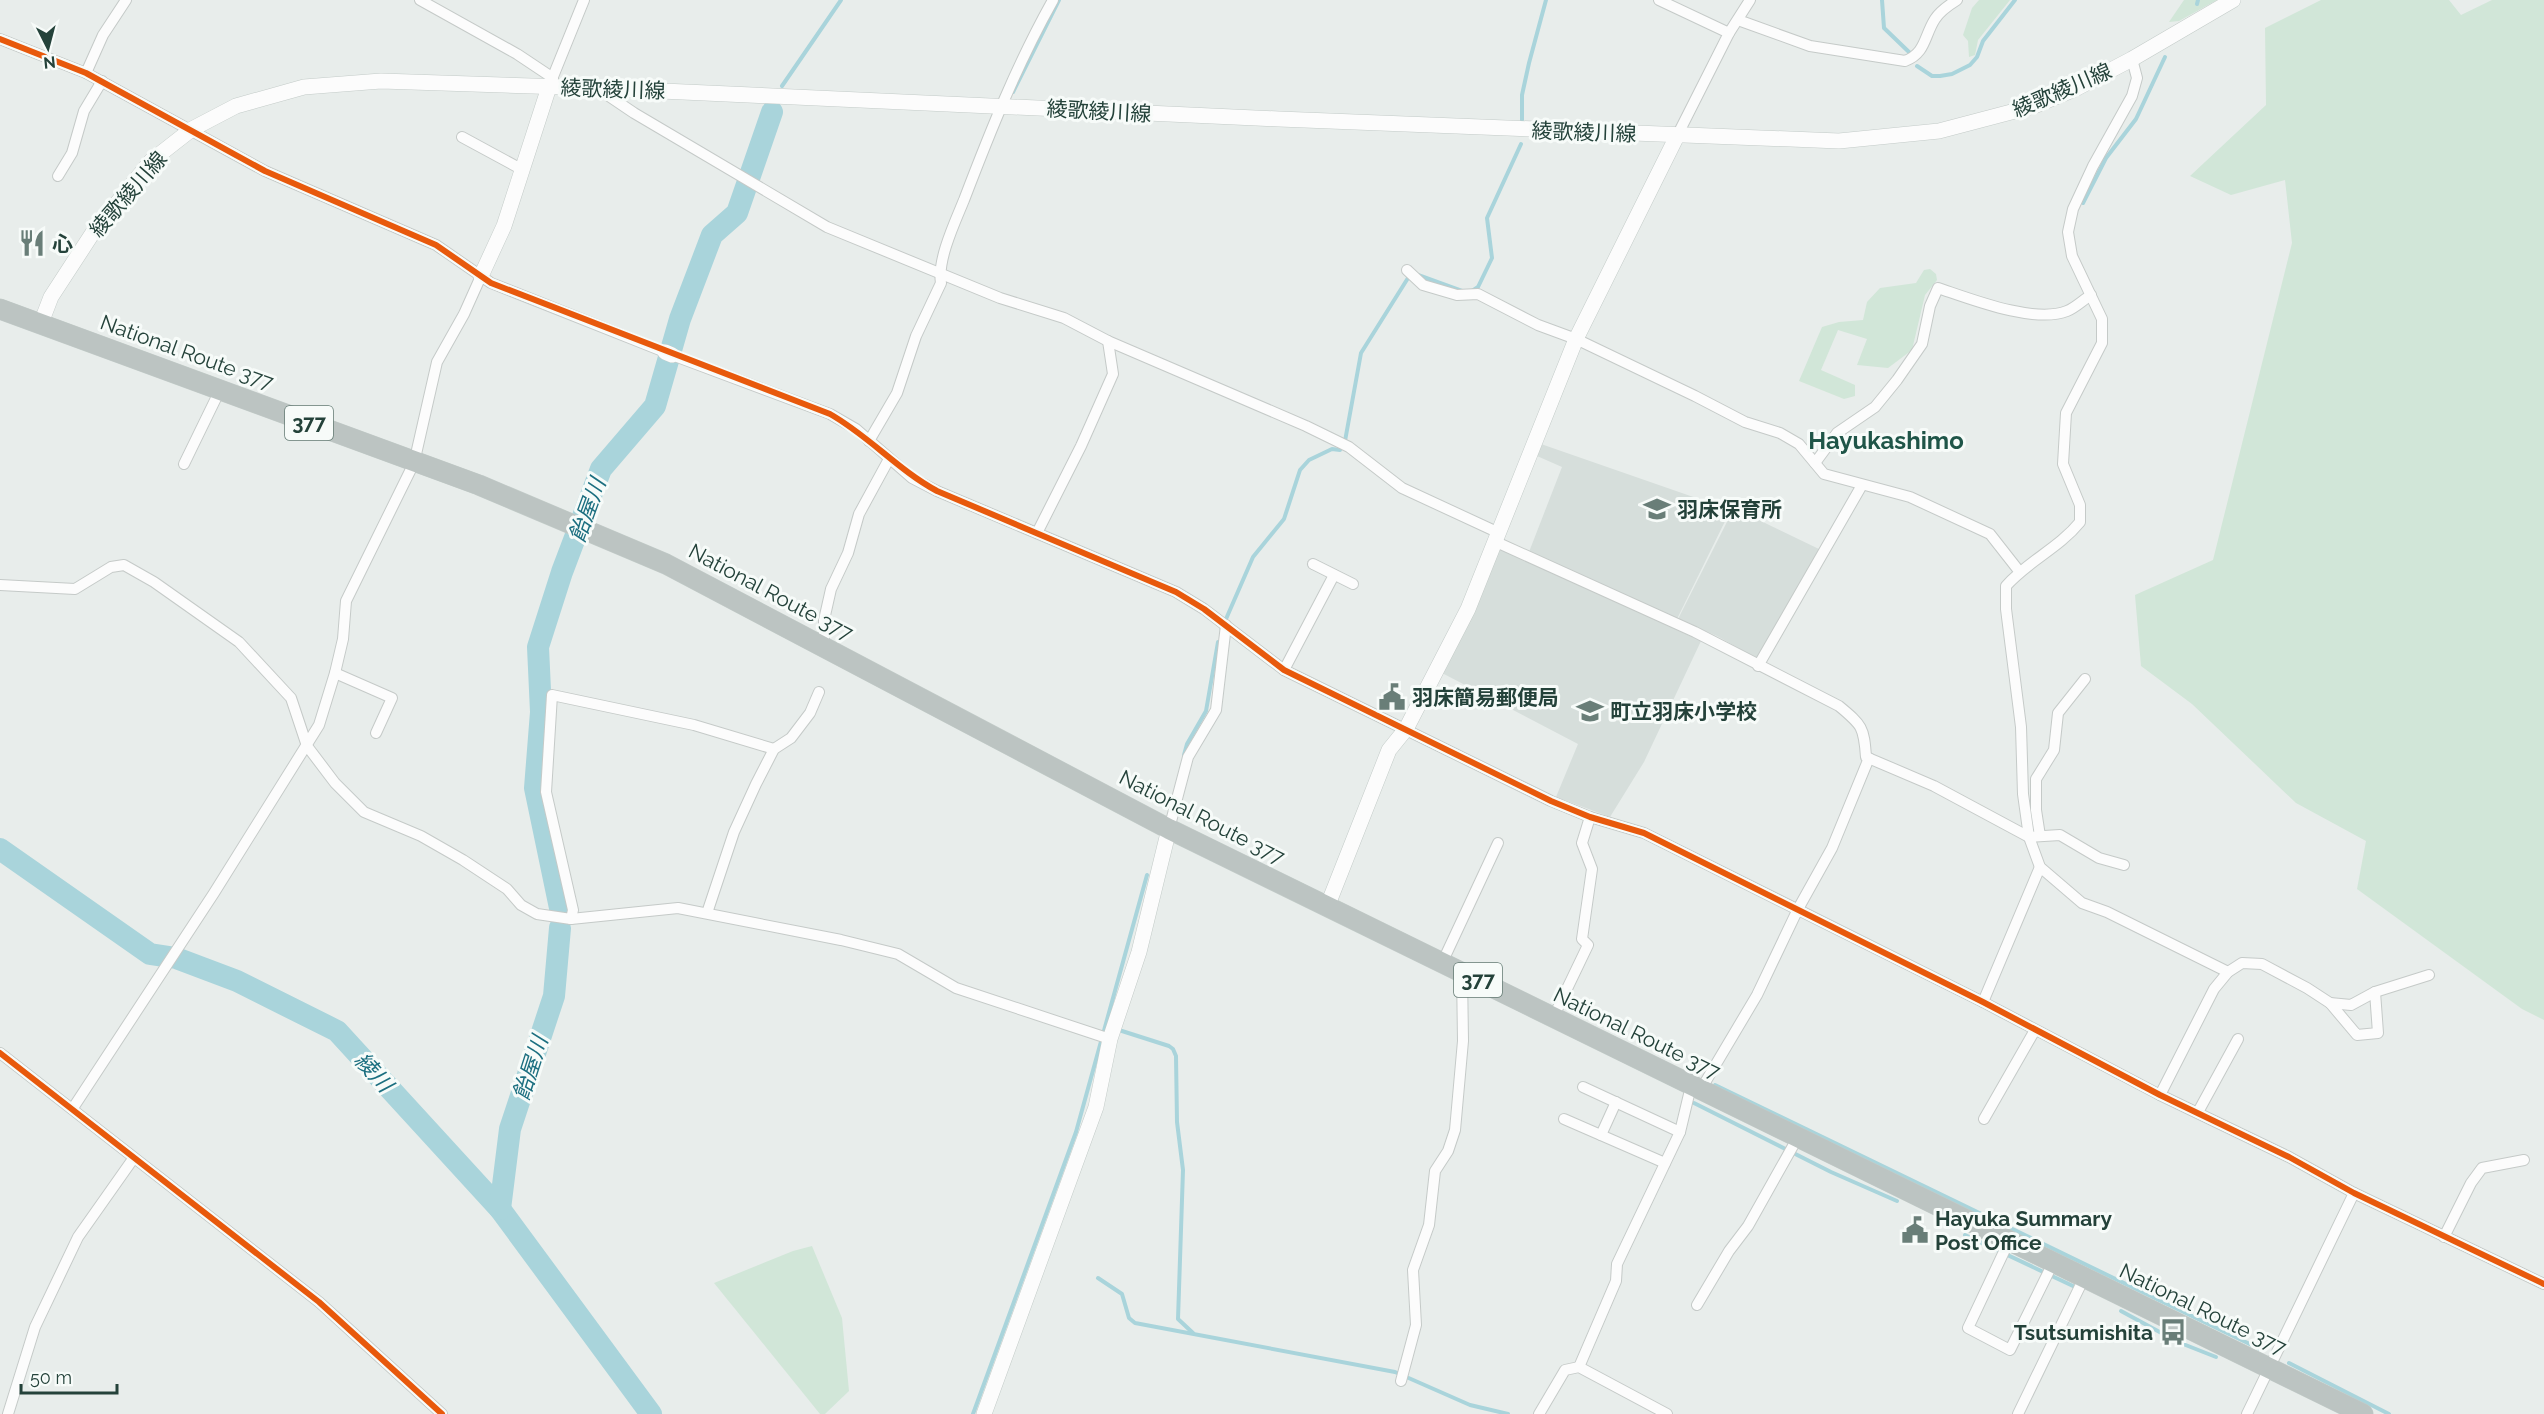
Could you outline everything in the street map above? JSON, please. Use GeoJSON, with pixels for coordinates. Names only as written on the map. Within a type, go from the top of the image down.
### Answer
{"type":"FeatureCollection","features":[{"type":"Feature","properties":{"kind":"highway","name":"National Route 377"},"geometry":{"type":"LineString","coordinates":[[0,309],[479,485],[666,564],[1169,829],[1696,1089],[1793,1146],[2049,1271],[2084,1278],[2363,1414]]}},
{"type":"Feature","properties":{"kind":"main road","name":"綾歌綾川線"},"geometry":{"type":"LineString","coordinates":[[41,323],[51,297],[92,234],[151,161],[192,129],[236,106],[304,87],[381,81],[551,83],[596,88],[1677,136],[1839,141],[1939,131],[2034,106],[2077,88],[2132,60],[2233,0]]}},
{"type":"Feature","properties":{"kind":"main road"},"geometry":{"type":"LineString","coordinates":[[481,276],[504,226],[551,83]]}},
{"type":"Feature","properties":{"kind":"main road"},"geometry":{"type":"LineString","coordinates":[[1327,907],[1389,750],[1406,729],[1468,609],[1495,536],[1576,339],[1677,136]]}},
{"type":"Feature","properties":{"kind":"main road"},"geometry":{"type":"LineString","coordinates":[[984,1414],[1096,1107],[1105,1037],[1139,952],[1169,829]]}},
{"type":"Feature","properties":{"kind":"street"},"geometry":{"type":"LineString","coordinates":[[86,73],[103,35],[126,0]]}},
{"type":"Feature","properties":{"kind":"street"},"geometry":{"type":"LineString","coordinates":[[420,0],[517,54],[551,83],[584,0]]}},
{"type":"Feature","properties":{"kind":"street"},"geometry":{"type":"LineString","coordinates":[[869,441],[897,393],[916,336],[941,283],[939,274],[975,168],[1001,106],[1053,0]]}},
{"type":"Feature","properties":{"kind":"street"},"geometry":{"type":"LineString","coordinates":[[1659,0],[1729,33]]}},
{"type":"Feature","properties":{"kind":"street"},"geometry":{"type":"LineString","coordinates":[[1677,136],[1729,33],[1750,0]]}},
{"type":"Feature","properties":{"kind":"street"},"geometry":{"type":"LineString","coordinates":[[1738,20],[1810,46],[1905,61],[1915,57],[1924,46],[1935,18],[1957,0]]}},
{"type":"Feature","properties":{"kind":"street"},"geometry":{"type":"LineString","coordinates":[[0,39],[86,73],[265,171],[436,244],[491,284],[668,354],[830,414],[856,429],[912,478],[937,492],[1176,592],[1226,625],[1284,670],[1590,817],[1644,833],[1983,1002],[2160,1095],[2289,1157],[2354,1193],[2544,1284]]}},
{"type":"Feature","properties":{"kind":"street"},"geometry":{"type":"LineString","coordinates":[[1983,1002],[2040,867],[2023,794],[2021,727],[2006,609],[2006,586],[2019,571],[2069,536],[2080,522],[2079,505],[2063,464],[2066,413],[2103,343],[2102,320],[2072,256],[2068,232],[2073,209],[2093,166],[2132,96],[2137,78],[2132,60]]}},
{"type":"Feature","properties":{"kind":"street"},"geometry":{"type":"LineString","coordinates":[[58,176],[72,153],[84,111],[102,81]]}},
{"type":"Feature","properties":{"kind":"street"},"geometry":{"type":"LineString","coordinates":[[596,88],[634,113],[827,227],[1000,298],[1064,318],[1108,341],[1143,354],[1349,447],[1402,488],[1495,536],[1695,632],[1839,706],[1860,723],[1864,732],[1866,757],[1934,786],[2034,836],[2060,836],[2099,858],[2124,865]]}},
{"type":"Feature","properties":{"kind":"street"},"geometry":{"type":"LineString","coordinates":[[462,136],[521,169]]}},
{"type":"Feature","properties":{"kind":"street"},"geometry":{"type":"LineString","coordinates":[[1411,273],[1424,285],[1457,295],[1478,294],[1538,325],[1576,339],[1746,422],[1780,433],[1799,444],[1824,474],[1910,497],[1990,534],[2019,571]]}},
{"type":"Feature","properties":{"kind":"street"},"geometry":{"type":"LineString","coordinates":[[73,1108],[214,893],[319,726],[335,673],[346,601],[414,463],[436,362],[464,314],[481,276]]}},
{"type":"Feature","properties":{"kind":"street"},"geometry":{"type":"LineString","coordinates":[[1815,463],[1837,433],[1875,407],[1897,380],[1922,344],[1930,306],[1938,288],[2002,309],[2039,313],[2066,311],[2091,295]]}},
{"type":"Feature","properties":{"kind":"street"},"geometry":{"type":"LineString","coordinates":[[1037,533],[1081,446],[1113,374],[1108,341]]}},
{"type":"Feature","properties":{"kind":"street"},"geometry":{"type":"LineString","coordinates":[[184,464],[220,390]]}},
{"type":"Feature","properties":{"kind":"street"},"geometry":{"type":"LineString","coordinates":[[824,647],[824,620],[831,589],[848,553],[859,514],[889,459]]}},
{"type":"Feature","properties":{"kind":"street"},"geometry":{"type":"LineString","coordinates":[[1758,666],[1862,485]]}},
{"type":"Feature","properties":{"kind":"street"},"geometry":{"type":"LineString","coordinates":[[1313,564],[1353,584]]}},
{"type":"Feature","properties":{"kind":"street"},"geometry":{"type":"LineString","coordinates":[[0,585],[75,589],[111,567],[124,565],[154,582],[239,642],[291,698],[307,746],[335,783],[363,812],[421,836],[463,860],[507,889],[521,905],[537,914],[572,919],[678,908],[898,954],[956,988],[1105,1037]]}},
{"type":"Feature","properties":{"kind":"street"},"geometry":{"type":"LineString","coordinates":[[1284,670],[1334,575]]}},
{"type":"Feature","properties":{"kind":"street"},"geometry":{"type":"LineString","coordinates":[[1169,829],[1188,757],[1216,710],[1226,625]]}},
{"type":"Feature","properties":{"kind":"street"},"geometry":{"type":"LineString","coordinates":[[335,673],[392,698],[376,733]]}},
{"type":"Feature","properties":{"kind":"street"},"geometry":{"type":"LineString","coordinates":[[2034,836],[2036,779],[2054,750],[2058,713],[2085,679]]}},
{"type":"Feature","properties":{"kind":"street"},"geometry":{"type":"LineString","coordinates":[[707,913],[734,832],[774,749],[791,738],[810,713],[819,692]]}},
{"type":"Feature","properties":{"kind":"street"},"geometry":{"type":"LineString","coordinates":[[572,919],[573,910],[546,792],[552,695],[694,725],[774,749]]}},
{"type":"Feature","properties":{"kind":"street"},"geometry":{"type":"LineString","coordinates":[[1580,1367],[1617,1281],[1617,1264],[1680,1132],[1696,1089],[1757,995],[1798,909],[1832,848],[1869,758]]}},
{"type":"Feature","properties":{"kind":"street"},"geometry":{"type":"LineString","coordinates":[[1553,1018],[1588,945],[1582,939],[1592,869],[1582,843],[1590,817]]}},
{"type":"Feature","properties":{"kind":"street"},"geometry":{"type":"LineString","coordinates":[[1442,963],[1498,843]]}},
{"type":"Feature","properties":{"kind":"street"},"geometry":{"type":"LineString","coordinates":[[2040,867],[2082,903],[2108,912],[2228,972]]}},
{"type":"Feature","properties":{"kind":"street"},"geometry":{"type":"LineString","coordinates":[[2160,1095],[2214,988],[2228,972],[2242,963],[2262,964],[2330,1003],[2357,1035],[2378,1033],[2375,992]]}},
{"type":"Feature","properties":{"kind":"street"},"geometry":{"type":"LineString","coordinates":[[1402,1377],[1416,1325],[1413,1270],[1429,1225],[1435,1171],[1448,1151],[1455,1130],[1463,1041],[1462,972]]}},
{"type":"Feature","properties":{"kind":"street"},"geometry":{"type":"LineString","coordinates":[[2330,1003],[2351,1005],[2375,992],[2429,975]]}},
{"type":"Feature","properties":{"kind":"street"},"geometry":{"type":"LineString","coordinates":[[1984,1119],[2035,1030]]}},
{"type":"Feature","properties":{"kind":"street"},"geometry":{"type":"LineString","coordinates":[[2198,1112],[2238,1039]]}},
{"type":"Feature","properties":{"kind":"street"},"geometry":{"type":"LineString","coordinates":[[0,1053],[319,1302],[442,1414]]}},
{"type":"Feature","properties":{"kind":"street"},"geometry":{"type":"LineString","coordinates":[[1583,1087],[1680,1132]]}},
{"type":"Feature","properties":{"kind":"street"},"geometry":{"type":"LineString","coordinates":[[1601,1136],[1616,1102]]}},
{"type":"Feature","properties":{"kind":"street"},"geometry":{"type":"LineString","coordinates":[[1564,1119],[1665,1163]]}},
{"type":"Feature","properties":{"kind":"street"},"geometry":{"type":"LineString","coordinates":[[1697,1305],[1724,1258],[1748,1226],[1793,1146]]}},
{"type":"Feature","properties":{"kind":"street"},"geometry":{"type":"LineString","coordinates":[[8,1414],[35,1327],[78,1237],[133,1159]]}},
{"type":"Feature","properties":{"kind":"street"},"geometry":{"type":"LineString","coordinates":[[2444,1237],[2471,1183],[2482,1168],[2524,1160]]}},
{"type":"Feature","properties":{"kind":"street"},"geometry":{"type":"LineString","coordinates":[[2247,1414],[2354,1193]]}},
{"type":"Feature","properties":{"kind":"street"},"geometry":{"type":"LineString","coordinates":[[2005,1250],[1968,1328],[2010,1350],[2049,1271]]}},
{"type":"Feature","properties":{"kind":"street"},"geometry":{"type":"LineString","coordinates":[[2018,1414],[2084,1278]]}},
{"type":"Feature","properties":{"kind":"street"},"geometry":{"type":"LineString","coordinates":[[1539,1414],[1565,1370],[1580,1367],[1667,1414]]}},
{"type":"Feature","properties":{"kind":"shaded area"},"geometry":{"type":"Polygon","coordinates":[[[1541,444],[1725,508],[1732,507],[1677,619],[1529,552],[1562,467],[1537,456],[1541,444]]]}},
{"type":"Feature","properties":{"kind":"shaded area"},"geometry":{"type":"Polygon","coordinates":[[[1734,508],[1821,550],[1758,659],[1717,636],[1678,619],[1734,508]]]}},
{"type":"Feature","properties":{"kind":"shaded area"},"geometry":{"type":"Polygon","coordinates":[[[1499,548],[1701,641],[1644,762],[1610,817],[1556,797],[1578,744],[1442,673],[1499,548]]]}},
{"type":"Feature","properties":{"kind":"green space"},"geometry":{"type":"Polygon","coordinates":[[[1979,0],[2010,0],[1978,40],[1975,55],[1969,57],[1968,41],[1963,35],[1972,8],[1979,0]]]}},
{"type":"Feature","properties":{"kind":"green space"},"geometry":{"type":"Polygon","coordinates":[[[2184,0],[2217,0],[2179,21],[2169,22],[2184,0]]]}},
{"type":"Feature","properties":{"kind":"green space"},"geometry":{"type":"Polygon","coordinates":[[[2321,0],[2449,0],[2461,15],[2492,0],[2544,0],[2544,1020],[2522,1009],[2357,889],[2366,841],[2296,803],[2192,704],[2141,666],[2135,595],[2213,560],[2292,243],[2285,180],[2231,195],[2190,176],[2266,105],[2265,28],[2321,0]]]}},
{"type":"Feature","properties":{"kind":"green space"},"geometry":{"type":"Polygon","coordinates":[[[1930,269],[1936,274],[1937,280],[1925,295],[1912,350],[1888,368],[1857,365],[1867,339],[1838,330],[1821,370],[1855,385],[1855,396],[1844,399],[1799,381],[1822,327],[1839,322],[1863,320],[1867,302],[1880,288],[1916,283],[1924,270],[1930,269]]]}},
{"type":"Feature","properties":{"kind":"green space"},"geometry":{"type":"Polygon","coordinates":[[[812,1246],[842,1318],[849,1391],[825,1414],[820,1414],[714,1283],[793,1251],[812,1246]]]}},
{"type":"Feature","properties":{"kind":"waterway","name":"飴屋川"},"geometry":{"type":"LineString","coordinates":[[782,86],[841,0]]}},
{"type":"Feature","properties":{"kind":"waterway"},"geometry":{"type":"LineString","coordinates":[[1013,92],[1059,0]]}},
{"type":"Feature","properties":{"kind":"waterway"},"geometry":{"type":"LineString","coordinates":[[1522,120],[1522,95],[1546,0]]}},
{"type":"Feature","properties":{"kind":"waterway"},"geometry":{"type":"LineString","coordinates":[[1882,0],[1884,28],[1910,53]]}},
{"type":"Feature","properties":{"kind":"waterway"},"geometry":{"type":"LineString","coordinates":[[1917,66],[1932,76],[1940,76],[1952,74],[1970,65],[1977,57],[1983,41],[2015,0]]}},
{"type":"Feature","properties":{"kind":"waterway"},"geometry":{"type":"LineString","coordinates":[[2197,4],[2198,0]]}},
{"type":"Feature","properties":{"kind":"waterway"},"geometry":{"type":"LineString","coordinates":[[2083,203],[2106,158],[2136,119],[2165,57]]}},
{"type":"Feature","properties":{"kind":"waterway","name":"飴屋川"},"geometry":{"type":"LineString","coordinates":[[560,908],[535,788],[541,712],[538,647],[562,572],[601,469],[655,406],[680,319],[712,235],[737,213],[772,112]]}},
{"type":"Feature","properties":{"kind":"waterway"},"geometry":{"type":"LineString","coordinates":[[1472,291],[1478,287],[1492,258],[1487,218],[1521,144]]}},
{"type":"Feature","properties":{"kind":"waterway"},"geometry":{"type":"LineString","coordinates":[[1418,275],[1462,291]]}},
{"type":"Feature","properties":{"kind":"waterway"},"geometry":{"type":"LineString","coordinates":[[1345,441],[1361,353],[1411,276]]}},
{"type":"Feature","properties":{"kind":"waterway"},"geometry":{"type":"LineString","coordinates":[[1226,619],[1253,557],[1284,519],[1300,470],[1309,460],[1332,449],[1340,450]]}},
{"type":"Feature","properties":{"kind":"waterway"},"geometry":{"type":"LineString","coordinates":[[1184,755],[1187,744],[1206,711],[1218,642]]}},
{"type":"Feature","properties":{"kind":"waterway","name":"綾川"},"geometry":{"type":"LineString","coordinates":[[0,849],[150,954],[176,958],[237,981],[337,1031],[500,1209],[651,1414]]}},
{"type":"Feature","properties":{"kind":"waterway"},"geometry":{"type":"LineString","coordinates":[[973,1414],[1076,1132],[1147,875]]}},
{"type":"Feature","properties":{"kind":"waterway","name":"飴屋川"},"geometry":{"type":"LineString","coordinates":[[500,1209],[510,1129],[554,996],[560,928]]}},
{"type":"Feature","properties":{"kind":"waterway"},"geometry":{"type":"LineString","coordinates":[[1122,1031],[1169,1046],[1176,1056],[1177,1122],[1183,1170],[1178,1319],[1193,1333]]}},
{"type":"Feature","properties":{"kind":"waterway"},"geometry":{"type":"LineString","coordinates":[[1715,1085],[2260,1349]]}},
{"type":"Feature","properties":{"kind":"waterway"},"geometry":{"type":"LineString","coordinates":[[1694,1103],[1831,1172],[1897,1201]]}},
{"type":"Feature","properties":{"kind":"waterway"},"geometry":{"type":"LineString","coordinates":[[1965,1235],[2073,1286]]}},
{"type":"Feature","properties":{"kind":"waterway"},"geometry":{"type":"LineString","coordinates":[[1098,1278],[1122,1294],[1129,1318],[1135,1323],[1395,1372],[1470,1405],[1508,1414]]}},
{"type":"Feature","properties":{"kind":"waterway"},"geometry":{"type":"LineString","coordinates":[[2121,1311],[2178,1342],[2216,1357]]}},
{"type":"Feature","properties":{"kind":"waterway"},"geometry":{"type":"LineString","coordinates":[[2289,1363],[2389,1414]]}},
{"type":"Feature","properties":{"kind":"cycle path"},"geometry":{"type":"LineString","coordinates":[[0,39],[86,73],[265,171],[436,245],[491,283],[830,414],[937,491],[1176,592],[1204,609],[1284,670],[1551,801],[1590,817],[1644,833],[1983,1002],[2160,1095],[2289,1157],[2354,1193],[2544,1284]]}},
{"type":"Feature","properties":{"kind":"cycle path"},"geometry":{"type":"LineString","coordinates":[[0,1053],[319,1302],[442,1414]]}},
{"type":"Feature","properties":{"kind":"place","name":"心"},"geometry":{"type":"Point","coordinates":[32,243]}},
{"type":"Feature","properties":{"kind":"place","name":"羽床保育所"},"geometry":{"type":"Point","coordinates":[1657,509]}},
{"type":"Feature","properties":{"kind":"place","name":"羽床簡易郵便局"},"geometry":{"type":"Point","coordinates":[1392,697]}},
{"type":"Feature","properties":{"kind":"place","name":"町立羽床小学校"},"geometry":{"type":"Point","coordinates":[1590,711]}},
{"type":"Feature","properties":{"kind":"place","name":"Hayuka Summary Post Office"},"geometry":{"type":"Point","coordinates":[1915,1230]}},
{"type":"Feature","properties":{"kind":"place","name":"Tsutsumishita"},"geometry":{"type":"Point","coordinates":[2173,1332]}},
{"type":"Feature","properties":{"kind":"district","name":"Hayukashimo"},"geometry":{"type":"Point","coordinates":[1886,440]}}]}
